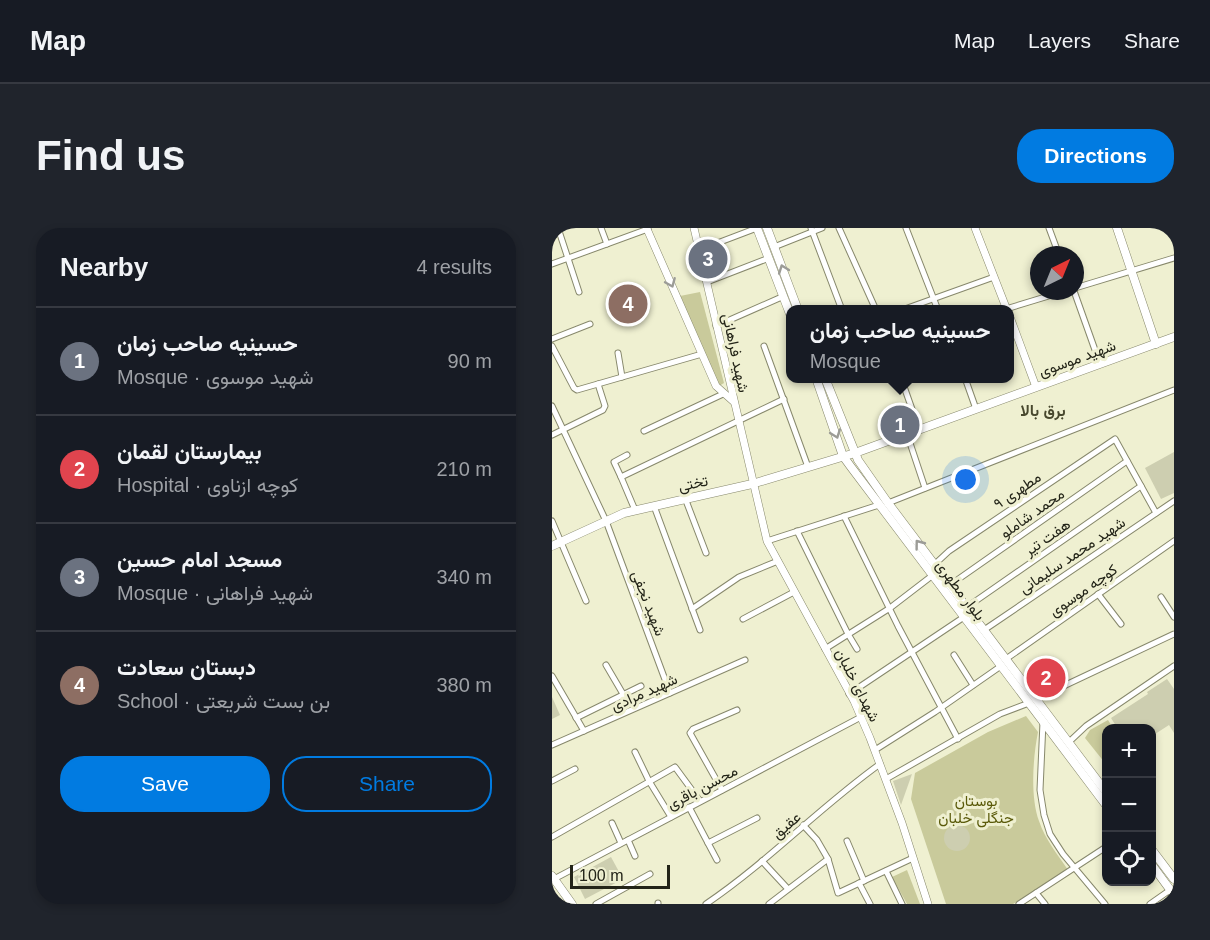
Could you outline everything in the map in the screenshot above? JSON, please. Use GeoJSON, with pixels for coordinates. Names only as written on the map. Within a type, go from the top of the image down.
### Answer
{"type":"FeatureCollection","features":[{"type":"Feature","properties":{"kind":"main road"},"geometry":{"type":"LineString","coordinates":[[757,228],[787,305]]}},
{"type":"Feature","properties":{"kind":"main road"},"geometry":{"type":"LineString","coordinates":[[767,228],[796,305]]}},
{"type":"Feature","properties":{"kind":"main road"},"geometry":{"type":"LineString","coordinates":[[1117,228],[1156,344]]}},
{"type":"Feature","properties":{"kind":"main road","name":"شهید موسوی"},"geometry":{"type":"LineString","coordinates":[[843,456],[1174,338]]}},
{"type":"Feature","properties":{"kind":"main road","name":"بلوار مطهری"},"geometry":{"type":"LineString","coordinates":[[818,383],[843,456],[964,617],[1004,662]]}},
{"type":"Feature","properties":{"kind":"main road","name":"بلوار مطهری"},"geometry":{"type":"LineString","coordinates":[[827,383],[855,453],[888,503],[984,630],[1033,701],[1069,742],[1102,785]]}},
{"type":"Feature","properties":{"kind":"main road","name":"تختی"},"geometry":{"type":"LineString","coordinates":[[552,546],[635,510],[752,484],[843,456]]}},
{"type":"Feature","properties":{"kind":"main road","name":"بلوار مطهری"},"geometry":{"type":"LineString","coordinates":[[1033,701],[1043,721],[1102,798]]}},
{"type":"Feature","properties":{"kind":"main road"},"geometry":{"type":"LineString","coordinates":[[1156,855],[1174,879]]}},
{"type":"Feature","properties":{"kind":"main road"},"geometry":{"type":"LineString","coordinates":[[1156,870],[1172,892]]}},
{"type":"Feature","properties":{"kind":"main road"},"geometry":{"type":"LineString","coordinates":[[552,880],[572,904]]}},
{"type":"Feature","properties":{"kind":"street"},"geometry":{"type":"LineString","coordinates":[[558,228],[579,292]]}},
{"type":"Feature","properties":{"kind":"street"},"geometry":{"type":"LineString","coordinates":[[601,228],[607,244]]}},
{"type":"Feature","properties":{"kind":"street"},"geometry":{"type":"LineString","coordinates":[[552,264],[648,228]]}},
{"type":"Feature","properties":{"kind":"street","name":"شهید فراهانی"},"geometry":{"type":"LineString","coordinates":[[648,228],[716,386],[734,402]]}},
{"type":"Feature","properties":{"kind":"street","name":"شهید فراهانی"},"geometry":{"type":"LineString","coordinates":[[694,228],[734,402]]}},
{"type":"Feature","properties":{"kind":"street"},"geometry":{"type":"LineString","coordinates":[[699,250],[757,228]]}},
{"type":"Feature","properties":{"kind":"street"},"geometry":{"type":"LineString","coordinates":[[774,247],[812,230],[822,228]]}},
{"type":"Feature","properties":{"kind":"street"},"geometry":{"type":"LineString","coordinates":[[839,228],[874,305]]}},
{"type":"Feature","properties":{"kind":"street"},"geometry":{"type":"LineString","coordinates":[[906,228],[936,305]]}},
{"type":"Feature","properties":{"kind":"street"},"geometry":{"type":"LineString","coordinates":[[975,228],[1004,305]]}},
{"type":"Feature","properties":{"kind":"street"},"geometry":{"type":"LineString","coordinates":[[1049,228],[1056,246]]}},
{"type":"Feature","properties":{"kind":"street"},"geometry":{"type":"LineString","coordinates":[[812,230],[840,305]]}},
{"type":"Feature","properties":{"kind":"street"},"geometry":{"type":"LineString","coordinates":[[707,282],[769,258]]}},
{"type":"Feature","properties":{"kind":"street"},"geometry":{"type":"LineString","coordinates":[[1084,287],[1174,258]]}},
{"type":"Feature","properties":{"kind":"street"},"geometry":{"type":"LineString","coordinates":[[913,305],[994,277]]}},
{"type":"Feature","properties":{"kind":"street"},"geometry":{"type":"LineString","coordinates":[[716,326],[784,296]]}},
{"type":"Feature","properties":{"kind":"street"},"geometry":{"type":"LineString","coordinates":[[1014,307],[1036,300]]}},
{"type":"Feature","properties":{"kind":"street"},"geometry":{"type":"LineString","coordinates":[[1078,300],[1100,364]]}},
{"type":"Feature","properties":{"kind":"street"},"geometry":{"type":"LineString","coordinates":[[552,339],[591,324]]}},
{"type":"Feature","properties":{"kind":"street"},"geometry":{"type":"LineString","coordinates":[[1014,328],[1036,387]]}},
{"type":"Feature","properties":{"kind":"street"},"geometry":{"type":"LineString","coordinates":[[552,345],[577,390],[702,354]]}},
{"type":"Feature","properties":{"kind":"street"},"geometry":{"type":"LineString","coordinates":[[764,346],[808,467]]}},
{"type":"Feature","properties":{"kind":"street"},"geometry":{"type":"LineString","coordinates":[[618,352],[622,376]]}},
{"type":"Feature","properties":{"kind":"street"},"geometry":{"type":"LineString","coordinates":[[903,383],[919,429]]}},
{"type":"Feature","properties":{"kind":"street"},"geometry":{"type":"LineString","coordinates":[[967,383],[976,409]]}},
{"type":"Feature","properties":{"kind":"street"},"geometry":{"type":"LineString","coordinates":[[552,435],[603,410],[605,406],[598,384]]}},
{"type":"Feature","properties":{"kind":"street"},"geometry":{"type":"LineString","coordinates":[[888,503],[1174,390]]}},
{"type":"Feature","properties":{"kind":"street"},"geometry":{"type":"LineString","coordinates":[[644,431],[723,394]]}},
{"type":"Feature","properties":{"kind":"street"},"geometry":{"type":"LineString","coordinates":[[621,477],[784,399]]}},
{"type":"Feature","properties":{"kind":"street","name":"شهدای خلبان"},"geometry":{"type":"LineString","coordinates":[[734,402],[767,541],[861,717],[886,779],[928,904]]}},
{"type":"Feature","properties":{"kind":"street","name":"شهید نجفی"},"geometry":{"type":"LineString","coordinates":[[552,406],[606,521],[670,693]]}},
{"type":"Feature","properties":{"kind":"street"},"geometry":{"type":"LineString","coordinates":[[907,434],[924,488]]}},
{"type":"Feature","properties":{"kind":"street","name":"مطهری ۹"},"geometry":{"type":"LineString","coordinates":[[934,564],[949,551],[1115,439],[1127,461]]}},
{"type":"Feature","properties":{"kind":"street"},"geometry":{"type":"LineString","coordinates":[[627,455],[614,462],[635,510]]}},
{"type":"Feature","properties":{"kind":"street"},"geometry":{"type":"LineString","coordinates":[[1127,461],[1156,513]]}},
{"type":"Feature","properties":{"kind":"street","name":"محمد شاملو"},"geometry":{"type":"LineString","coordinates":[[950,585],[1127,461]]}},
{"type":"Feature","properties":{"kind":"street","name":"هفت تیر"},"geometry":{"type":"LineString","coordinates":[[967,607],[1141,486]]}},
{"type":"Feature","properties":{"kind":"street"},"geometry":{"type":"LineString","coordinates":[[685,498],[706,553]]}},
{"type":"Feature","properties":{"kind":"street","name":"شهید محمد سلیمانی"},"geometry":{"type":"LineString","coordinates":[[984,630],[1174,501]]}},
{"type":"Feature","properties":{"kind":"street"},"geometry":{"type":"LineString","coordinates":[[767,541],[879,505]]}},
{"type":"Feature","properties":{"kind":"street"},"geometry":{"type":"LineString","coordinates":[[654,506],[700,630]]}},
{"type":"Feature","properties":{"kind":"street"},"geometry":{"type":"LineString","coordinates":[[844,516],[912,653],[958,739]]}},
{"type":"Feature","properties":{"kind":"street"},"geometry":{"type":"LineString","coordinates":[[552,521],[586,601]]}},
{"type":"Feature","properties":{"kind":"street"},"geometry":{"type":"LineString","coordinates":[[797,531],[857,649]]}},
{"type":"Feature","properties":{"kind":"street","name":"کوچه موسوی"},"geometry":{"type":"LineString","coordinates":[[875,750],[973,686],[1174,541]]}},
{"type":"Feature","properties":{"kind":"street"},"geometry":{"type":"LineString","coordinates":[[692,609],[739,577],[778,561]]}},
{"type":"Feature","properties":{"kind":"street"},"geometry":{"type":"LineString","coordinates":[[825,649],[890,608],[933,575]]}},
{"type":"Feature","properties":{"kind":"street"},"geometry":{"type":"LineString","coordinates":[[743,619],[795,592]]}},
{"type":"Feature","properties":{"kind":"street"},"geometry":{"type":"LineString","coordinates":[[1098,594],[1121,624]]}},
{"type":"Feature","properties":{"kind":"street"},"geometry":{"type":"LineString","coordinates":[[1161,597],[1174,617]]}},
{"type":"Feature","properties":{"kind":"street"},"geometry":{"type":"LineString","coordinates":[[849,694],[964,617]]}},
{"type":"Feature","properties":{"kind":"street"},"geometry":{"type":"LineString","coordinates":[[886,779],[1000,714],[1033,701],[1174,634]]}},
{"type":"Feature","properties":{"kind":"street"},"geometry":{"type":"LineString","coordinates":[[954,655],[973,686]]}},
{"type":"Feature","properties":{"kind":"street","name":"شهید مرادی"},"geometry":{"type":"LineString","coordinates":[[552,745],[745,660]]}},
{"type":"Feature","properties":{"kind":"street"},"geometry":{"type":"LineString","coordinates":[[606,665],[623,694]]}},
{"type":"Feature","properties":{"kind":"street"},"geometry":{"type":"LineString","coordinates":[[1069,742],[1086,726],[1174,666]]}},
{"type":"Feature","properties":{"kind":"street"},"geometry":{"type":"LineString","coordinates":[[552,676],[584,731]]}},
{"type":"Feature","properties":{"kind":"street"},"geometry":{"type":"LineString","coordinates":[[576,718],[641,686]]}},
{"type":"Feature","properties":{"kind":"street"},"geometry":{"type":"LineString","coordinates":[[722,790],[690,733],[693,729],[737,710]]}},
{"type":"Feature","properties":{"kind":"street","name":"محسن باقری"},"geometry":{"type":"LineString","coordinates":[[552,880],[861,717]]}},
{"type":"Feature","properties":{"kind":"street"},"geometry":{"type":"LineString","coordinates":[[1043,721],[1040,790],[1050,834],[1074,868],[1105,904]]}},
{"type":"Feature","properties":{"kind":"street"},"geometry":{"type":"LineString","coordinates":[[635,752],[671,817]]}},
{"type":"Feature","properties":{"kind":"street","name":"عقیق"},"geometry":{"type":"LineString","coordinates":[[706,904],[762,861],[845,789],[880,764]]}},
{"type":"Feature","properties":{"kind":"street"},"geometry":{"type":"LineString","coordinates":[[552,837],[675,767],[700,801]]}},
{"type":"Feature","properties":{"kind":"street"},"geometry":{"type":"LineString","coordinates":[[552,781],[575,769]]}},
{"type":"Feature","properties":{"kind":"street"},"geometry":{"type":"LineString","coordinates":[[689,807],[717,860]]}},
{"type":"Feature","properties":{"kind":"street"},"geometry":{"type":"LineString","coordinates":[[708,843],[757,818]]}},
{"type":"Feature","properties":{"kind":"street"},"geometry":{"type":"LineString","coordinates":[[612,823],[621,843]]}},
{"type":"Feature","properties":{"kind":"street"},"geometry":{"type":"LineString","coordinates":[[803,825],[818,840],[828,859],[838,893],[913,858]]}},
{"type":"Feature","properties":{"kind":"street"},"geometry":{"type":"LineString","coordinates":[[628,840],[635,856]]}},
{"type":"Feature","properties":{"kind":"street"},"geometry":{"type":"LineString","coordinates":[[847,841],[870,904]]}},
{"type":"Feature","properties":{"kind":"street"},"geometry":{"type":"LineString","coordinates":[[1020,904],[1102,850]]}},
{"type":"Feature","properties":{"kind":"street"},"geometry":{"type":"LineString","coordinates":[[769,904],[828,859]]}},
{"type":"Feature","properties":{"kind":"street"},"geometry":{"type":"LineString","coordinates":[[762,861],[788,890]]}},
{"type":"Feature","properties":{"kind":"street"},"geometry":{"type":"LineString","coordinates":[[886,871],[902,904]]}},
{"type":"Feature","properties":{"kind":"street"},"geometry":{"type":"LineString","coordinates":[[596,904],[650,874]]}},
{"type":"Feature","properties":{"kind":"street"},"geometry":{"type":"LineString","coordinates":[[1150,904],[1172,892]]}},
{"type":"Feature","properties":{"kind":"street"},"geometry":{"type":"LineString","coordinates":[[1036,893],[1045,904]]}},
{"type":"Feature","properties":{"kind":"street"},"geometry":{"type":"LineString","coordinates":[[717,897],[721,904]]}},
{"type":"Feature","properties":{"kind":"green space"},"geometry":{"type":"Polygon","coordinates":[[[700,292],[724,383],[719,386],[680,296],[700,292]]]}},
{"type":"Feature","properties":{"kind":"green space","name":"بوستان جنگلی خلبان"},"geometry":{"type":"Polygon","coordinates":[[[1026,716],[1038,732],[1033,777],[1036,811],[1052,847],[1068,870],[1013,904],[946,904],[911,799],[915,773],[988,732],[1026,716]]]}},
{"type":"Feature","properties":{"kind":"green space"},"geometry":{"type":"Polygon","coordinates":[[[1108,720],[1110,724],[1102,724],[1102,759],[1085,738],[1090,730],[1108,720]]]}},
{"type":"Feature","properties":{"kind":"green space"},"geometry":{"type":"Polygon","coordinates":[[[907,870],[920,904],[907,904],[892,877],[907,870]]]}},
{"type":"Feature","properties":{"kind":"building"},"geometry":{"type":"Polygon","coordinates":[[[1174,452],[1174,493],[1161,499],[1145,468],[1174,452]]]}},
{"type":"Feature","properties":{"kind":"building"},"geometry":{"type":"Polygon","coordinates":[[[1167,679],[1174,689],[1174,733],[1169,725],[1156,733],[1156,724],[1115,724],[1111,718],[1148,694],[1147,692],[1167,679]]]}},
{"type":"Feature","properties":{"kind":"building"},"geometry":{"type":"Polygon","coordinates":[[[552,697],[560,715],[552,719],[552,697]]]}},
{"type":"Feature","properties":{"kind":"building"},"geometry":{"type":"Polygon","coordinates":[[[912,774],[901,805],[893,781],[912,774]]]}},
{"type":"Feature","properties":{"kind":"building"},"geometry":{"type":"Polygon","coordinates":[[[957,825],[966,829],[970,838],[966,847],[957,851],[948,847],[944,838],[948,829],[957,825]]]}},
{"type":"Feature","properties":{"kind":"building"},"geometry":{"type":"Polygon","coordinates":[[[611,857],[623,879],[585,899],[574,877],[611,857]]]}},
{"type":"Feature","properties":{"kind":"place","name":"مسجد امام حسین"},"geometry":{"type":"Point","coordinates":[708,259]}},
{"type":"Feature","properties":{"kind":"place","name":"دبستان سعادت"},"geometry":{"type":"Point","coordinates":[628,304]}},
{"type":"Feature","properties":{"kind":"place","name":"حسینیه صاحب زمان"},"geometry":{"type":"Point","coordinates":[900,425]}},
{"type":"Feature","properties":{"kind":"place","name":"بیمارستان لقمان"},"geometry":{"type":"Point","coordinates":[1046,678]}},
{"type":"Feature","properties":{"kind":"district","name":"برق بالا"},"geometry":{"type":"Point","coordinates":[1043,410]}}]}
